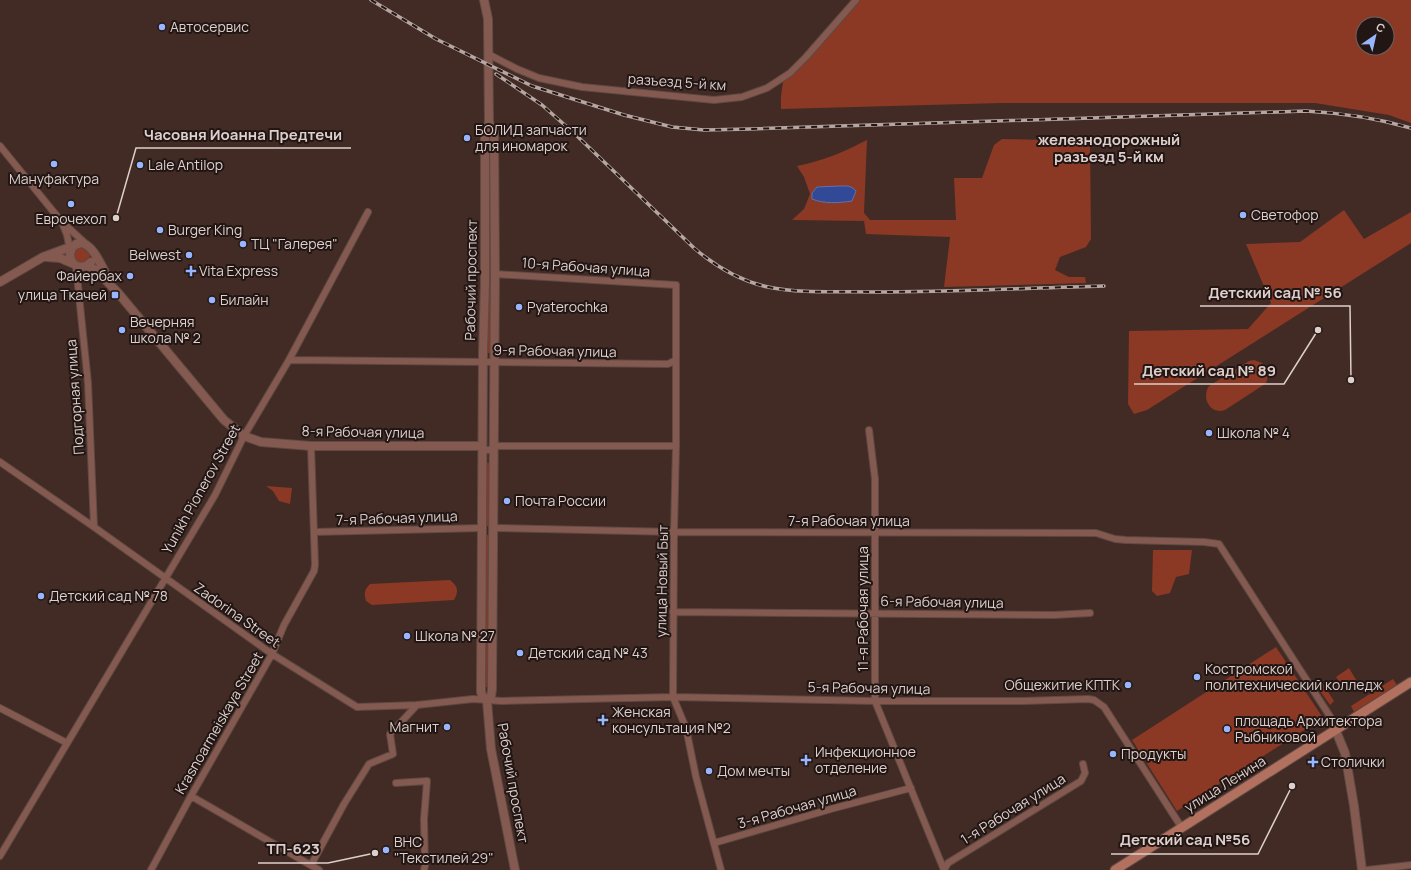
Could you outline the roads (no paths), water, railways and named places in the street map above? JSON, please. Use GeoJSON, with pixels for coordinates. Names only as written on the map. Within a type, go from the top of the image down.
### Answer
{"type":"FeatureCollection","features":[{"type":"Feature","properties":{"kind":"main road","name":"улица Ленина"},"geometry":{"type":"LineString","coordinates":[[1115,870],[1411,682]]}},
{"type":"Feature","properties":{"kind":"street","name":"Рабочий проспект"},"geometry":{"type":"LineString","coordinates":[[484,0],[488,19],[489,122],[485,132],[481,692],[487,701],[491,749],[515,870]]}},
{"type":"Feature","properties":{"kind":"street","name":"разъезд 5-й км"},"geometry":{"type":"LineString","coordinates":[[488,54],[517,69],[539,78],[582,87],[714,100],[742,97],[767,88],[790,73],[856,0]]}},
{"type":"Feature","properties":{"kind":"street","name":"Рабочий проспект"},"geometry":{"type":"LineString","coordinates":[[487,701],[491,696],[492,690],[495,274],[494,132],[489,122]]}},
{"type":"Feature","properties":{"kind":"street"},"geometry":{"type":"LineString","coordinates":[[0,146],[61,221],[91,248],[113,287]]}},
{"type":"Feature","properties":{"kind":"street","name":"Yunikh Pionerov Street"},"geometry":{"type":"LineString","coordinates":[[0,856],[215,495],[244,436],[289,360],[368,212]]}},
{"type":"Feature","properties":{"kind":"street"},"geometry":{"type":"LineString","coordinates":[[61,221],[72,248],[70,257],[75,265]]}},
{"type":"Feature","properties":{"kind":"street"},"geometry":{"type":"LineString","coordinates":[[0,282],[43,257],[85,243]]}},
{"type":"Feature","properties":{"kind":"street"},"geometry":{"type":"LineString","coordinates":[[88,266],[92,260],[93,252]]}},
{"type":"Feature","properties":{"kind":"street"},"geometry":{"type":"LineString","coordinates":[[43,257],[53,256],[80,267],[88,266],[96,270],[113,287],[224,420],[244,436]]}},
{"type":"Feature","properties":{"kind":"street","name":"Подгорная улица"},"geometry":{"type":"LineString","coordinates":[[75,265],[88,384],[94,526]]}},
{"type":"Feature","properties":{"kind":"street","name":"10-я Рабочая улица"},"geometry":{"type":"LineString","coordinates":[[495,274],[676,285]]}},
{"type":"Feature","properties":{"kind":"street","name":"улица Новый Быт"},"geometry":{"type":"LineString","coordinates":[[676,285],[673,697],[686,728],[696,777],[721,870]]}},
{"type":"Feature","properties":{"kind":"street","name":"9-я Рабочая улица"},"geometry":{"type":"LineString","coordinates":[[289,360],[668,364],[676,360]]}},
{"type":"Feature","properties":{"kind":"street","name":"11-я Рабочая улица"},"geometry":{"type":"LineString","coordinates":[[869,430],[875,479],[875,700],[944,870]]}},
{"type":"Feature","properties":{"kind":"street"},"geometry":{"type":"LineString","coordinates":[[486,435],[490,435],[494,443],[490,450],[486,450],[482,443],[486,435]]}},
{"type":"Feature","properties":{"kind":"street","name":"8-я Рабочая улица"},"geometry":{"type":"LineString","coordinates":[[244,436],[261,442],[311,446],[482,443]]}},
{"type":"Feature","properties":{"kind":"street"},"geometry":{"type":"LineString","coordinates":[[494,443],[676,446]]}},
{"type":"Feature","properties":{"kind":"street","name":"Krasnoarmeiskaya Street"},"geometry":{"type":"LineString","coordinates":[[151,870],[191,796],[272,654],[284,625],[315,568],[311,446]]}},
{"type":"Feature","properties":{"kind":"street","name":"Zadorina Street"},"geometry":{"type":"LineString","coordinates":[[0,462],[94,526],[272,654],[357,707],[473,699],[487,701]]}},
{"type":"Feature","properties":{"kind":"street","name":"7-я Рабочая улица"},"geometry":{"type":"LineString","coordinates":[[314,532],[482,528]]}},
{"type":"Feature","properties":{"kind":"street","name":"7-я Рабочая улица"},"geometry":{"type":"LineString","coordinates":[[494,528],[674,532],[1096,533],[1115,539],[1126,540],[1204,542],[1219,544],[1331,718],[1336,731]]}},
{"type":"Feature","properties":{"kind":"street","name":"6-я Рабочая улица"},"geometry":{"type":"LineString","coordinates":[[673,612],[1054,615],[1090,613]]}},
{"type":"Feature","properties":{"kind":"street","name":"5-я Рабочая улица"},"geometry":{"type":"LineString","coordinates":[[487,701],[673,697],[875,700],[1094,700],[1104,707],[1182,828]]}},
{"type":"Feature","properties":{"kind":"street"},"geometry":{"type":"LineString","coordinates":[[311,865],[344,804],[369,764],[393,754],[390,734],[417,704]]}},
{"type":"Feature","properties":{"kind":"street"},"geometry":{"type":"LineString","coordinates":[[0,708],[67,743]]}},
{"type":"Feature","properties":{"kind":"street"},"geometry":{"type":"LineString","coordinates":[[1336,731],[1345,753],[1354,806],[1362,870]]}},
{"type":"Feature","properties":{"kind":"street","name":"1-я Рабочая улица"},"geometry":{"type":"LineString","coordinates":[[944,870],[948,863],[1081,781],[1085,773],[1083,764]]}},
{"type":"Feature","properties":{"kind":"street"},"geometry":{"type":"LineString","coordinates":[[396,783],[427,781],[424,819],[424,870]]}},
{"type":"Feature","properties":{"kind":"street","name":"3-я Рабочая улица"},"geometry":{"type":"LineString","coordinates":[[714,843],[831,809],[911,788]]}},
{"type":"Feature","properties":{"kind":"street"},"geometry":{"type":"LineString","coordinates":[[191,796],[319,870]]}},
{"type":"Feature","properties":{"kind":"street"},"geometry":{"type":"LineString","coordinates":[[1367,870],[1411,865]]}},
{"type":"Feature","properties":{"kind":"water"},"geometry":{"type":"Polygon","coordinates":[[[846,186],[856,191],[852,201],[832,203],[812,199],[812,193],[817,187],[846,186]]]}},
{"type":"Feature","properties":{"kind":"railway"},"geometry":{"type":"LineString","coordinates":[[371,0],[436,39],[532,86],[624,115],[672,127],[704,130],[750,129],[1306,111],[1359,116],[1411,128]]}},
{"type":"Feature","properties":{"kind":"railway"},"geometry":{"type":"LineString","coordinates":[[496,74],[542,105],[575,134],[694,248],[719,267],[748,281],[768,287],[794,291],[821,292],[932,291],[1104,286]]}},
{"type":"Feature","properties":{"kind":"place","name":"Автосервис"},"geometry":{"type":"Point","coordinates":[162,27]}},
{"type":"Feature","properties":{"kind":"place","name":"БОЛИД запчасти для иномарок"},"geometry":{"type":"Point","coordinates":[467,138]}},
{"type":"Feature","properties":{"kind":"place","name":"Мануфактура"},"geometry":{"type":"Point","coordinates":[54,164]}},
{"type":"Feature","properties":{"kind":"place","name":"Lale Antilop"},"geometry":{"type":"Point","coordinates":[140,165]}},
{"type":"Feature","properties":{"kind":"place","name":"Еврочехол"},"geometry":{"type":"Point","coordinates":[71,204]}},
{"type":"Feature","properties":{"kind":"place","name":"Светофор"},"geometry":{"type":"Point","coordinates":[1243,215]}},
{"type":"Feature","properties":{"kind":"place","name":"Часовня Иоанна Предтечи"},"geometry":{"type":"Point","coordinates":[116,218]}},
{"type":"Feature","properties":{"kind":"place","name":"Burger King"},"geometry":{"type":"Point","coordinates":[160,230]}},
{"type":"Feature","properties":{"kind":"place","name":"ТЦ \"Галерея\""},"geometry":{"type":"Point","coordinates":[243,244]}},
{"type":"Feature","properties":{"kind":"place","name":"Belwest"},"geometry":{"type":"Point","coordinates":[189,255]}},
{"type":"Feature","properties":{"kind":"place","name":"Vita Express"},"geometry":{"type":"Point","coordinates":[191,271]}},
{"type":"Feature","properties":{"kind":"place","name":"Файербах"},"geometry":{"type":"Point","coordinates":[130,276]}},
{"type":"Feature","properties":{"kind":"place","name":"улица Ткачей"},"geometry":{"type":"Point","coordinates":[115,295]}},
{"type":"Feature","properties":{"kind":"place","name":"Билайн"},"geometry":{"type":"Point","coordinates":[212,300]}},
{"type":"Feature","properties":{"kind":"place","name":"Pyaterochka"},"geometry":{"type":"Point","coordinates":[519,307]}},
{"type":"Feature","properties":{"kind":"place","name":"Вечерняя школа № 2"},"geometry":{"type":"Point","coordinates":[122,330]}},
{"type":"Feature","properties":{"kind":"place","name":"Детский сад № 89"},"geometry":{"type":"Point","coordinates":[1318,330]}},
{"type":"Feature","properties":{"kind":"place","name":"Детский сад № 56"},"geometry":{"type":"Point","coordinates":[1351,380]}},
{"type":"Feature","properties":{"kind":"place","name":"Школа № 4"},"geometry":{"type":"Point","coordinates":[1209,433]}},
{"type":"Feature","properties":{"kind":"place","name":"Почта России"},"geometry":{"type":"Point","coordinates":[507,501]}},
{"type":"Feature","properties":{"kind":"place","name":"Детский сад № 78"},"geometry":{"type":"Point","coordinates":[41,596]}},
{"type":"Feature","properties":{"kind":"place","name":"Школа № 27"},"geometry":{"type":"Point","coordinates":[407,636]}},
{"type":"Feature","properties":{"kind":"place","name":"Детский сад № 43"},"geometry":{"type":"Point","coordinates":[520,653]}},
{"type":"Feature","properties":{"kind":"place","name":"Костромской политехнический колледж"},"geometry":{"type":"Point","coordinates":[1197,677]}},
{"type":"Feature","properties":{"kind":"place","name":"Общежитие КПТК"},"geometry":{"type":"Point","coordinates":[1128,685]}},
{"type":"Feature","properties":{"kind":"place","name":"Женская консультация №2"},"geometry":{"type":"Point","coordinates":[603,720]}},
{"type":"Feature","properties":{"kind":"place","name":"Магнит"},"geometry":{"type":"Point","coordinates":[447,727]}},
{"type":"Feature","properties":{"kind":"place","name":"площадь Архитектора Рыбниковой"},"geometry":{"type":"Point","coordinates":[1227,729]}},
{"type":"Feature","properties":{"kind":"place","name":"Продукты"},"geometry":{"type":"Point","coordinates":[1113,754]}},
{"type":"Feature","properties":{"kind":"place","name":"Инфекционное отделение"},"geometry":{"type":"Point","coordinates":[806,760]}},
{"type":"Feature","properties":{"kind":"place","name":"Столички"},"geometry":{"type":"Point","coordinates":[1313,762]}},
{"type":"Feature","properties":{"kind":"place","name":"Дом мечты"},"geometry":{"type":"Point","coordinates":[709,771]}},
{"type":"Feature","properties":{"kind":"place","name":"Детский сад №56"},"geometry":{"type":"Point","coordinates":[1292,786]}},
{"type":"Feature","properties":{"kind":"place","name":"ВНС \"Текстилей 29\""},"geometry":{"type":"Point","coordinates":[386,850]}},
{"type":"Feature","properties":{"kind":"place","name":"ТП-623"},"geometry":{"type":"Point","coordinates":[375,853]}},
{"type":"Feature","properties":{"kind":"district","name":"железнодорожный разъезд 5-й км"},"geometry":{"type":"Point","coordinates":[1109,148]}}]}
